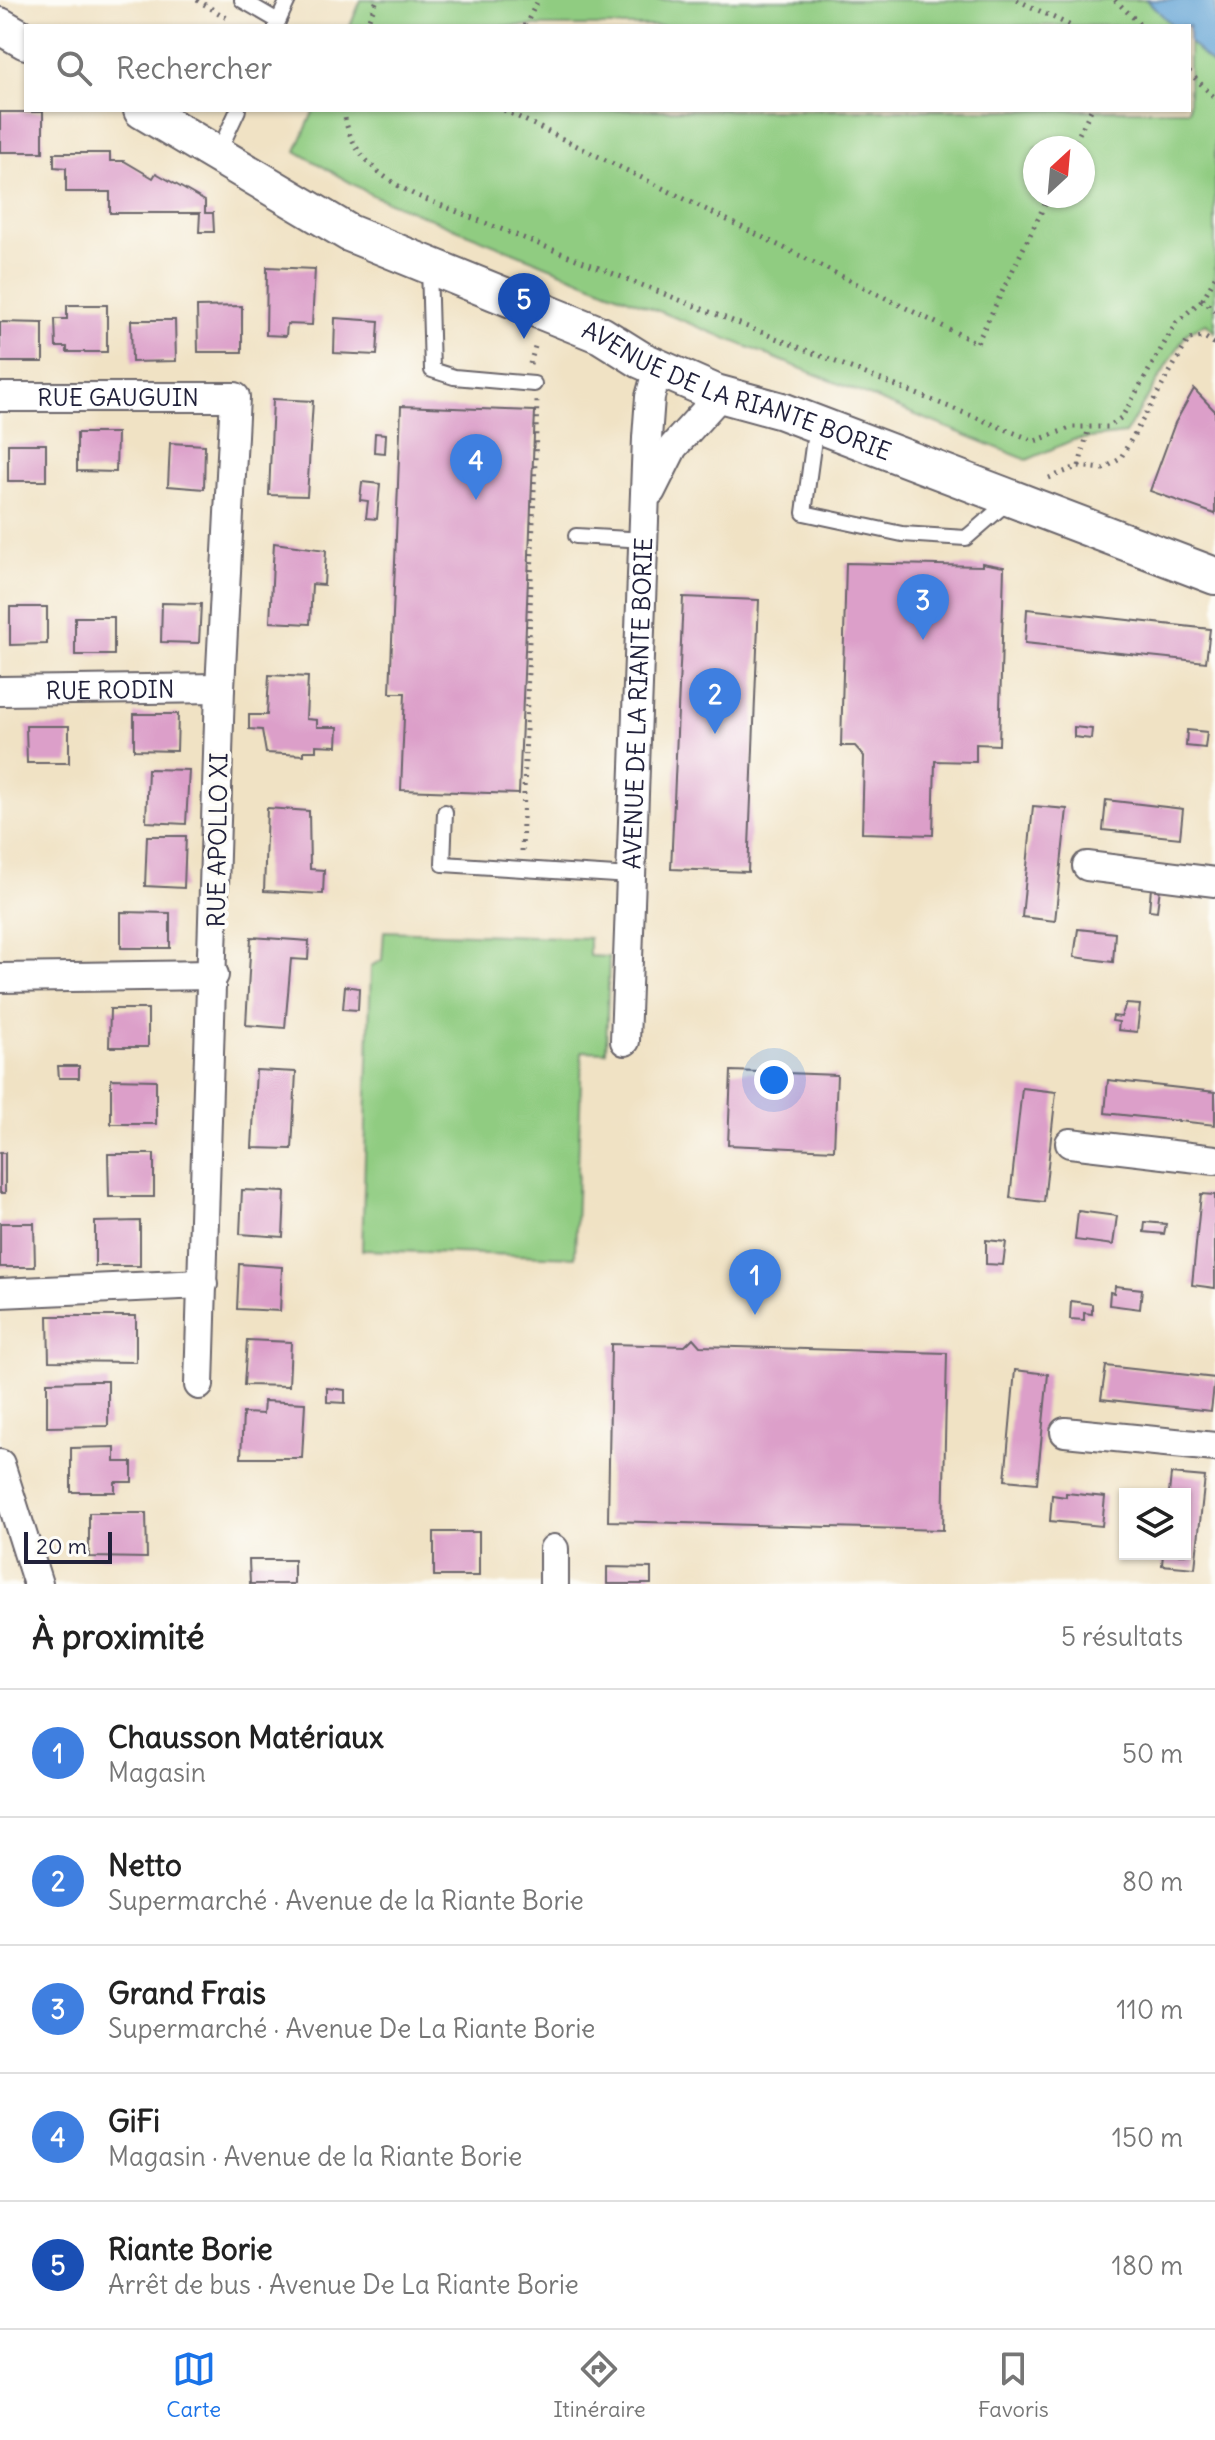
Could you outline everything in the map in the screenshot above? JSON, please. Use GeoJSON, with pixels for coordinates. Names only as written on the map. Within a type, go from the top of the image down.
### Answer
{"type":"FeatureCollection","features":[{"type":"Feature","properties":{"kind":"street"},"geometry":{"type":"LineString","coordinates":[[0,26],[24,40]]}},
{"type":"Feature","properties":{"kind":"street","name":"AVENUE DE LA RIANTE BORIE"},"geometry":{"type":"LineString","coordinates":[[145,112],[349,233],[601,335],[658,368],[716,393],[1025,492],[1215,576]]}},
{"type":"Feature","properties":{"kind":"street","name":"AVENUE DE LA RIANTE BORIE"},"geometry":{"type":"LineString","coordinates":[[625,1041],[649,410],[658,368]]}},
{"type":"Feature","properties":{"kind":"street"},"geometry":{"type":"LineString","coordinates":[[647,503],[659,469],[673,447],[712,404],[716,393]]}},
{"type":"Feature","properties":{"kind":"street","name":"RUE GAUGUIN"},"geometry":{"type":"LineString","coordinates":[[0,397],[235,397]]}},
{"type":"Feature","properties":{"kind":"street","name":"RUE APOLLO XI"},"geometry":{"type":"LineString","coordinates":[[199,1385],[214,975],[220,688],[235,397]]}},
{"type":"Feature","properties":{"kind":"street","name":"RUE RODIN"},"geometry":{"type":"LineString","coordinates":[[0,691],[220,688]]}},
{"type":"Feature","properties":{"kind":"street"},"geometry":{"type":"LineString","coordinates":[[1087,866],[1215,882]]}},
{"type":"Feature","properties":{"kind":"street"},"geometry":{"type":"LineString","coordinates":[[0,978],[214,975]]}},
{"type":"Feature","properties":{"kind":"street"},"geometry":{"type":"LineString","coordinates":[[1070,1143],[1215,1160]]}},
{"type":"Feature","properties":{"kind":"street"},"geometry":{"type":"LineString","coordinates":[[0,1293],[203,1284]]}},
{"type":"Feature","properties":{"kind":"street"},"geometry":{"type":"LineString","coordinates":[[1065,1432],[1215,1447]]}},
{"type":"Feature","properties":{"kind":"street"},"geometry":{"type":"LineString","coordinates":[[0,1464],[38,1584]]}},
{"type":"Feature","properties":{"kind":"street"},"geometry":{"type":"LineString","coordinates":[[554,1549],[554,1584]]}},
{"type":"Feature","properties":{"kind":"lane"},"geometry":{"type":"LineString","coordinates":[[242,0],[277,24],[288,0]]}},
{"type":"Feature","properties":{"kind":"lane"},"geometry":{"type":"LineString","coordinates":[[217,154],[237,112]]}},
{"type":"Feature","properties":{"kind":"lane"},"geometry":{"type":"LineString","coordinates":[[429,265],[432,370],[454,377],[534,384]]}},
{"type":"Feature","properties":{"kind":"lane"},"geometry":{"type":"LineString","coordinates":[[816,424],[804,513],[902,534],[966,538],[1025,492]]}},
{"type":"Feature","properties":{"kind":"lane"},"geometry":{"type":"LineString","coordinates":[[576,536],[646,540]]}},
{"type":"Feature","properties":{"kind":"lane"},"geometry":{"type":"LineString","coordinates":[[445,812],[443,864],[631,876]]}},
{"type":"Feature","properties":{"kind":"path"},"geometry":{"type":"LineString","coordinates":[[197,0],[227,18]]}},
{"type":"Feature","properties":{"kind":"path"},"geometry":{"type":"LineString","coordinates":[[367,24],[377,0]]}},
{"type":"Feature","properties":{"kind":"path"},"geometry":{"type":"LineString","coordinates":[[526,24],[538,0]]}},
{"type":"Feature","properties":{"kind":"path"},"geometry":{"type":"LineString","coordinates":[[1017,0],[1067,24]]}},
{"type":"Feature","properties":{"kind":"path"},"geometry":{"type":"LineString","coordinates":[[1115,0],[1140,24]]}},
{"type":"Feature","properties":{"kind":"path"},"geometry":{"type":"LineString","coordinates":[[1191,74],[1215,98]]}},
{"type":"Feature","properties":{"kind":"path"},"geometry":{"type":"LineString","coordinates":[[344,112],[348,130],[365,161],[415,195],[1035,441],[1073,427],[1108,427],[1122,417],[1176,323],[1203,299],[1215,277]]}},
{"type":"Feature","properties":{"kind":"path"},"geometry":{"type":"LineString","coordinates":[[508,112],[977,343],[1043,208]]}},
{"type":"Feature","properties":{"kind":"path"},"geometry":{"type":"LineString","coordinates":[[1078,136],[1090,112]]}},
{"type":"Feature","properties":{"kind":"path"},"geometry":{"type":"LineString","coordinates":[[1203,299],[1215,312]]}},
{"type":"Feature","properties":{"kind":"path"},"geometry":{"type":"LineString","coordinates":[[1025,492],[1079,466],[1103,469],[1120,459],[1189,339],[1204,337],[1215,344]]}},
{"type":"Feature","properties":{"kind":"path"},"geometry":{"type":"LineString","coordinates":[[521,868],[539,411],[534,384]]}},
{"type":"Feature","properties":{"kind":"path"},"geometry":{"type":"LineString","coordinates":[[1079,466],[1089,427]]}},
{"type":"Feature","properties":{"kind":"green space"},"geometry":{"type":"Polygon","coordinates":[[[361,0],[1147,0],[1171,24],[351,24],[361,0]]]}},
{"type":"Feature","properties":{"kind":"green space"},"geometry":{"type":"Polygon","coordinates":[[[1191,44],[1215,67],[1215,333],[1206,323],[1187,333],[1125,434],[1073,440],[1027,460],[372,195],[296,151],[313,112],[1191,112],[1191,44]]]}},
{"type":"Feature","properties":{"kind":"green space"},"geometry":{"type":"Polygon","coordinates":[[[384,931],[589,938],[589,956],[609,957],[606,1052],[582,1051],[575,1257],[362,1250],[371,966],[382,960],[384,931]]]}},
{"type":"Feature","properties":{"kind":"water"},"geometry":{"type":"Polygon","coordinates":[[[1147,0],[1215,0],[1215,67],[1191,44],[1191,24],[1171,24],[1147,0]]]}},
{"type":"Feature","properties":{"kind":"building"},"geometry":{"type":"Polygon","coordinates":[[[0,112],[43,112],[43,152],[0,152],[0,112]]]}},
{"type":"Feature","properties":{"kind":"building"},"geometry":{"type":"Polygon","coordinates":[[[54,153],[110,153],[110,161],[124,161],[153,178],[156,173],[205,201],[205,213],[213,213],[214,232],[199,232],[200,213],[110,213],[110,192],[66,192],[66,168],[54,167],[54,153]]]}},
{"type":"Feature","properties":{"kind":"building"},"geometry":{"type":"Polygon","coordinates":[[[267,267],[315,269],[312,325],[287,324],[286,336],[266,335],[267,267]]]}},
{"type":"Feature","properties":{"kind":"building"},"geometry":{"type":"Polygon","coordinates":[[[67,305],[107,305],[107,352],[67,352],[67,347],[56,347],[55,319],[67,319],[67,305]]]}},
{"type":"Feature","properties":{"kind":"building"},"geometry":{"type":"Polygon","coordinates":[[[242,306],[242,352],[198,352],[197,307],[242,306]]]}},
{"type":"Feature","properties":{"kind":"building"},"geometry":{"type":"Polygon","coordinates":[[[335,318],[379,321],[377,355],[334,353],[335,318]]]}},
{"type":"Feature","properties":{"kind":"building"},"geometry":{"type":"Polygon","coordinates":[[[131,320],[175,320],[176,361],[132,362],[131,320]]]}},
{"type":"Feature","properties":{"kind":"building"},"geometry":{"type":"Polygon","coordinates":[[[0,322],[43,323],[43,362],[0,362],[0,322]]]}},
{"type":"Feature","properties":{"kind":"building"},"geometry":{"type":"Polygon","coordinates":[[[1194,389],[1215,411],[1215,514],[1150,491],[1175,423],[1194,389]]]}},
{"type":"Feature","properties":{"kind":"building"},"geometry":{"type":"Polygon","coordinates":[[[273,399],[313,401],[307,496],[269,495],[273,399]]]}},
{"type":"Feature","properties":{"kind":"building"},"geometry":{"type":"Polygon","coordinates":[[[401,406],[535,411],[519,794],[401,790],[405,693],[390,693],[401,406]]]}},
{"type":"Feature","properties":{"kind":"building"},"geometry":{"type":"Polygon","coordinates":[[[77,433],[117,433],[116,472],[77,471],[77,433]]]}},
{"type":"Feature","properties":{"kind":"building"},"geometry":{"type":"Polygon","coordinates":[[[375,433],[386,434],[385,453],[374,452],[375,433]]]}},
{"type":"Feature","properties":{"kind":"building"},"geometry":{"type":"Polygon","coordinates":[[[170,443],[205,445],[204,489],[168,486],[170,443]]]}},
{"type":"Feature","properties":{"kind":"building"},"geometry":{"type":"Polygon","coordinates":[[[8,444],[46,444],[46,481],[8,481],[8,444]]]}},
{"type":"Feature","properties":{"kind":"building"},"geometry":{"type":"Polygon","coordinates":[[[362,482],[380,484],[377,519],[366,518],[368,501],[360,500],[362,482]]]}},
{"type":"Feature","properties":{"kind":"building"},"geometry":{"type":"Polygon","coordinates":[[[274,543],[326,550],[324,585],[312,584],[310,624],[270,622],[274,543]]]}},
{"type":"Feature","properties":{"kind":"building"},"geometry":{"type":"Polygon","coordinates":[[[846,563],[982,566],[982,563],[1004,567],[999,745],[976,744],[976,762],[935,761],[933,835],[862,833],[864,756],[855,746],[841,746],[846,563]]]}},
{"type":"Feature","properties":{"kind":"building"},"geometry":{"type":"Polygon","coordinates":[[[683,597],[759,600],[748,872],[671,869],[683,597]]]}},
{"type":"Feature","properties":{"kind":"building"},"geometry":{"type":"Polygon","coordinates":[[[162,603],[201,604],[199,643],[161,642],[162,603]]]}},
{"type":"Feature","properties":{"kind":"building"},"geometry":{"type":"Polygon","coordinates":[[[10,607],[47,607],[47,644],[10,645],[10,607]]]}},
{"type":"Feature","properties":{"kind":"building"},"geometry":{"type":"Polygon","coordinates":[[[1027,609],[1210,629],[1206,662],[1025,643],[1027,609]]]}},
{"type":"Feature","properties":{"kind":"building"},"geometry":{"type":"Polygon","coordinates":[[[75,617],[114,617],[114,655],[75,655],[75,617]]]}},
{"type":"Feature","properties":{"kind":"building"},"geometry":{"type":"Polygon","coordinates":[[[269,675],[308,677],[306,719],[317,720],[317,727],[338,727],[337,746],[316,745],[316,751],[304,751],[304,755],[266,753],[262,730],[249,729],[249,715],[267,715],[269,675]]]}},
{"type":"Feature","properties":{"kind":"building"},"geometry":{"type":"Polygon","coordinates":[[[134,714],[178,714],[177,751],[134,750],[134,714]]]}},
{"type":"Feature","properties":{"kind":"building"},"geometry":{"type":"Polygon","coordinates":[[[26,726],[69,726],[69,763],[27,763],[26,726]]]}},
{"type":"Feature","properties":{"kind":"building"},"geometry":{"type":"Polygon","coordinates":[[[1074,727],[1092,729],[1091,739],[1074,737],[1074,727]]]}},
{"type":"Feature","properties":{"kind":"building"},"geometry":{"type":"Polygon","coordinates":[[[1187,730],[1207,732],[1205,748],[1186,746],[1187,730]]]}},
{"type":"Feature","properties":{"kind":"building"},"geometry":{"type":"Polygon","coordinates":[[[148,769],[189,770],[186,824],[146,822],[148,769]]]}},
{"type":"Feature","properties":{"kind":"building"},"geometry":{"type":"Polygon","coordinates":[[[1106,800],[1183,809],[1180,838],[1103,830],[1106,800]]]}},
{"type":"Feature","properties":{"kind":"building"},"geometry":{"type":"Polygon","coordinates":[[[1033,806],[1067,809],[1055,921],[1022,917],[1033,806]]]}},
{"type":"Feature","properties":{"kind":"building"},"geometry":{"type":"Polygon","coordinates":[[[267,808],[309,811],[310,869],[324,870],[323,894],[264,891],[267,808]]]}},
{"type":"Feature","properties":{"kind":"building"},"geometry":{"type":"Polygon","coordinates":[[[147,836],[186,836],[184,888],[145,886],[147,836]]]}},
{"type":"Feature","properties":{"kind":"building"},"geometry":{"type":"Polygon","coordinates":[[[1151,888],[1160,888],[1157,911],[1149,910],[1151,888]]]}},
{"type":"Feature","properties":{"kind":"building"},"geometry":{"type":"Polygon","coordinates":[[[121,912],[170,913],[170,948],[121,948],[121,912]]]}},
{"type":"Feature","properties":{"kind":"building"},"geometry":{"type":"Polygon","coordinates":[[[1078,929],[1115,933],[1113,962],[1074,957],[1078,929]]]}},
{"type":"Feature","properties":{"kind":"building"},"geometry":{"type":"Polygon","coordinates":[[[251,937],[309,941],[308,960],[291,959],[285,1028],[246,1025],[251,937]]]}},
{"type":"Feature","properties":{"kind":"building"},"geometry":{"type":"Polygon","coordinates":[[[345,986],[359,988],[358,1010],[343,1009],[345,986]]]}},
{"type":"Feature","properties":{"kind":"building"},"geometry":{"type":"Polygon","coordinates":[[[1126,1004],[1140,1005],[1137,1032],[1118,1030],[1119,1022],[1112,1021],[1113,1016],[1121,1017],[1126,1004]]]}},
{"type":"Feature","properties":{"kind":"building"},"geometry":{"type":"Polygon","coordinates":[[[110,1009],[148,1009],[148,1047],[109,1047],[110,1009]]]}},
{"type":"Feature","properties":{"kind":"building"},"geometry":{"type":"Polygon","coordinates":[[[58,1066],[79,1066],[79,1078],[59,1078],[58,1066]]]}},
{"type":"Feature","properties":{"kind":"building"},"geometry":{"type":"Polygon","coordinates":[[[256,1070],[296,1072],[292,1149],[252,1148],[256,1070]]]}},
{"type":"Feature","properties":{"kind":"building"},"geometry":{"type":"Polygon","coordinates":[[[731,1071],[837,1075],[834,1150],[728,1145],[731,1071]]]}},
{"type":"Feature","properties":{"kind":"building"},"geometry":{"type":"Polygon","coordinates":[[[111,1079],[156,1080],[156,1124],[111,1124],[111,1079]]]}},
{"type":"Feature","properties":{"kind":"building"},"geometry":{"type":"Polygon","coordinates":[[[1108,1080],[1215,1092],[1215,1125],[1105,1113],[1108,1080]]]}},
{"type":"Feature","properties":{"kind":"building"},"geometry":{"type":"Polygon","coordinates":[[[1022,1088],[1056,1092],[1044,1202],[1010,1198],[1022,1088]]]}},
{"type":"Feature","properties":{"kind":"building"},"geometry":{"type":"Polygon","coordinates":[[[0,1153],[5,1153],[5,1193],[0,1193],[0,1153]]]}},
{"type":"Feature","properties":{"kind":"building"},"geometry":{"type":"Polygon","coordinates":[[[108,1154],[154,1154],[154,1197],[109,1197],[108,1154]]]}},
{"type":"Feature","properties":{"kind":"building"},"geometry":{"type":"Polygon","coordinates":[[[242,1190],[285,1192],[283,1237],[240,1234],[242,1190]]]}},
{"type":"Feature","properties":{"kind":"building"},"geometry":{"type":"Polygon","coordinates":[[[1201,1194],[1215,1195],[1215,1288],[1192,1285],[1201,1194]]]}},
{"type":"Feature","properties":{"kind":"building"},"geometry":{"type":"Polygon","coordinates":[[[1078,1211],[1117,1216],[1113,1245],[1075,1240],[1078,1211]]]}},
{"type":"Feature","properties":{"kind":"building"},"geometry":{"type":"Polygon","coordinates":[[[140,1221],[140,1266],[95,1266],[95,1222],[140,1221]]]}},
{"type":"Feature","properties":{"kind":"building"},"geometry":{"type":"Polygon","coordinates":[[[1145,1222],[1166,1224],[1164,1234],[1144,1232],[1145,1222]]]}},
{"type":"Feature","properties":{"kind":"building"},"geometry":{"type":"Polygon","coordinates":[[[0,1223],[34,1223],[35,1267],[0,1267],[0,1223]]]}},
{"type":"Feature","properties":{"kind":"building"},"geometry":{"type":"Polygon","coordinates":[[[986,1240],[1006,1242],[1003,1265],[986,1264],[986,1240]]]}},
{"type":"Feature","properties":{"kind":"building"},"geometry":{"type":"Polygon","coordinates":[[[239,1264],[282,1267],[280,1311],[237,1309],[239,1264]]]}},
{"type":"Feature","properties":{"kind":"building"},"geometry":{"type":"Polygon","coordinates":[[[1115,1286],[1142,1289],[1140,1309],[1109,1305],[1110,1292],[1114,1293],[1115,1286]]]}},
{"type":"Feature","properties":{"kind":"building"},"geometry":{"type":"Polygon","coordinates":[[[1071,1301],[1092,1304],[1092,1314],[1084,1313],[1084,1320],[1070,1319],[1071,1301]]]}},
{"type":"Feature","properties":{"kind":"building"},"geometry":{"type":"Polygon","coordinates":[[[48,1316],[136,1316],[136,1362],[49,1361],[48,1316]]]}},
{"type":"Feature","properties":{"kind":"building"},"geometry":{"type":"Polygon","coordinates":[[[693,1338],[700,1346],[947,1353],[943,1530],[608,1521],[611,1344],[685,1346],[693,1338]]]}},
{"type":"Feature","properties":{"kind":"building"},"geometry":{"type":"Polygon","coordinates":[[[247,1340],[291,1342],[289,1386],[244,1385],[247,1340]]]}},
{"type":"Feature","properties":{"kind":"building"},"geometry":{"type":"Polygon","coordinates":[[[1106,1366],[1215,1378],[1211,1411],[1101,1399],[1106,1366]]]}},
{"type":"Feature","properties":{"kind":"building"},"geometry":{"type":"Polygon","coordinates":[[[1015,1370],[1048,1374],[1037,1483],[1005,1480],[1015,1370]]]}},
{"type":"Feature","properties":{"kind":"building"},"geometry":{"type":"Polygon","coordinates":[[[108,1381],[108,1426],[47,1427],[47,1382],[108,1381]]]}},
{"type":"Feature","properties":{"kind":"building"},"geometry":{"type":"Polygon","coordinates":[[[327,1388],[345,1390],[345,1403],[327,1402],[327,1388]]]}},
{"type":"Feature","properties":{"kind":"building"},"geometry":{"type":"Polygon","coordinates":[[[264,1401],[305,1403],[302,1458],[241,1458],[243,1413],[263,1414],[264,1401]]]}},
{"type":"Feature","properties":{"kind":"building"},"geometry":{"type":"Polygon","coordinates":[[[115,1447],[115,1462],[132,1462],[132,1482],[115,1482],[115,1492],[71,1492],[71,1448],[115,1447]]]}},
{"type":"Feature","properties":{"kind":"building"},"geometry":{"type":"Polygon","coordinates":[[[1171,1474],[1205,1477],[1195,1568],[1162,1565],[1162,1560],[1191,1560],[1191,1488],[1170,1488],[1171,1474]]]}},
{"type":"Feature","properties":{"kind":"building"},"geometry":{"type":"Polygon","coordinates":[[[1066,1493],[1105,1497],[1102,1526],[1050,1521],[1052,1495],[1066,1497],[1066,1493]]]}},
{"type":"Feature","properties":{"kind":"building"},"geometry":{"type":"Polygon","coordinates":[[[89,1513],[146,1513],[147,1558],[89,1557],[89,1513]]]}},
{"type":"Feature","properties":{"kind":"building"},"geometry":{"type":"Polygon","coordinates":[[[434,1532],[479,1532],[479,1576],[434,1576],[434,1532]]]}},
{"type":"Feature","properties":{"kind":"building"},"geometry":{"type":"Polygon","coordinates":[[[249,1560],[294,1560],[294,1584],[250,1584],[249,1560]]]}},
{"type":"Feature","properties":{"kind":"building"},"geometry":{"type":"Polygon","coordinates":[[[607,1567],[651,1568],[651,1584],[607,1584],[607,1567]]]}},
{"type":"Feature","properties":{"kind":"place","name":"Riante Borie"},"geometry":{"type":"Point","coordinates":[524,339]}},
{"type":"Feature","properties":{"kind":"place","name":"GiFi"},"geometry":{"type":"Point","coordinates":[476,500]}},
{"type":"Feature","properties":{"kind":"place","name":"Grand Frais"},"geometry":{"type":"Point","coordinates":[923,640]}},
{"type":"Feature","properties":{"kind":"place","name":"Netto"},"geometry":{"type":"Point","coordinates":[715,734]}},
{"type":"Feature","properties":{"kind":"place","name":"Chausson Matériaux"},"geometry":{"type":"Point","coordinates":[755,1315]}}]}
